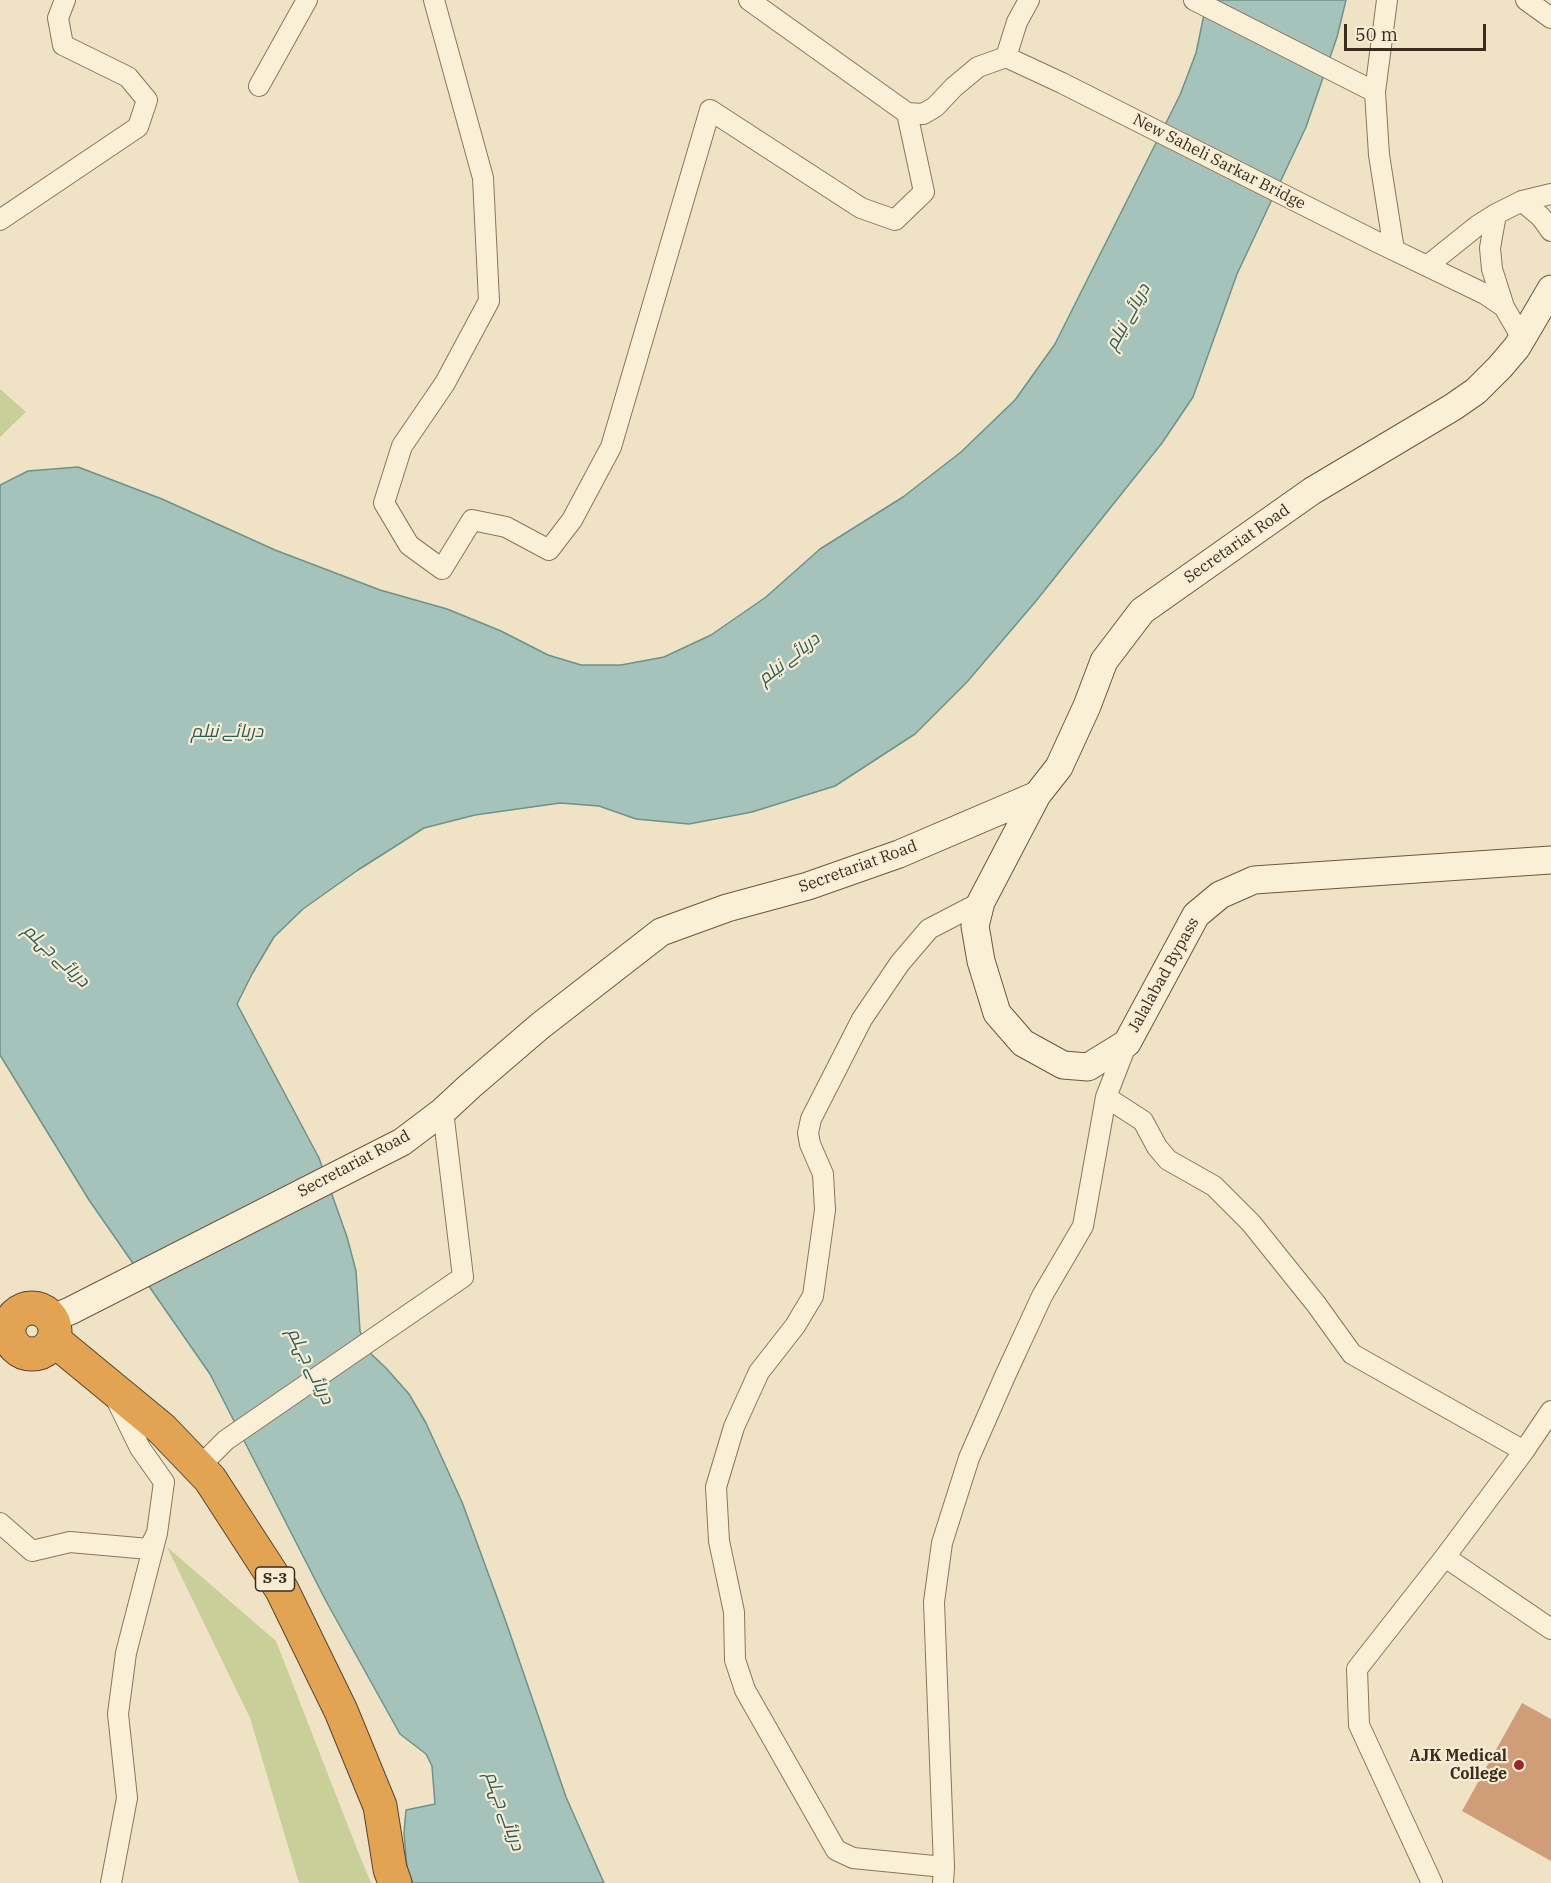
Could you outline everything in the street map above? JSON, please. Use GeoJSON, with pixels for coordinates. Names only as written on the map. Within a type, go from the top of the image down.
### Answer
{"type":"FeatureCollection","features":[{"type":"Feature","properties":{"kind":"highway"},"geometry":{"type":"LineString","coordinates":[[6,1317],[10,1325],[10,1340],[21,1352],[28,1354],[44,1352],[58,1323]]}},
{"type":"Feature","properties":{"kind":"highway","name":"S-3"},"geometry":{"type":"LineString","coordinates":[[58,1323],[111,1388],[162,1429],[210,1479],[282,1590],[341,1712],[380,1806],[390,1869],[395,1883]]}},
{"type":"Feature","properties":{"kind":"main road","name":"Secretariat Road"},"geometry":{"type":"LineString","coordinates":[[58,1323],[402,1142],[443,1112],[540,1026],[661,932],[727,908],[808,886],[899,854],[1037,795],[1059,767],[1087,706],[1104,661],[1142,611],[1312,490],[1454,407],[1476,391],[1500,367],[1522,338],[1551,289]]}},
{"type":"Feature","properties":{"kind":"main road","name":"Jalalabad Bypass"},"geometry":{"type":"LineString","coordinates":[[1037,795],[981,902],[975,926],[981,961],[997,1012],[1023,1043],[1063,1065],[1088,1067],[1127,1043],[1196,915],[1220,895],[1254,880],[1551,860]]}},
{"type":"Feature","properties":{"kind":"street"},"geometry":{"type":"LineString","coordinates":[[0,220],[138,127],[147,100],[128,77],[63,45],[58,18],[65,0]]}},
{"type":"Feature","properties":{"kind":"street"},"geometry":{"type":"LineString","coordinates":[[259,86],[307,0]]}},
{"type":"Feature","properties":{"kind":"street"},"geometry":{"type":"LineString","coordinates":[[434,0],[483,178],[489,301],[445,383],[402,446],[384,503],[409,545],[442,569],[472,520],[506,527],[549,550],[572,520],[611,447],[710,110],[861,208],[895,220],[924,192],[907,113]]}},
{"type":"Feature","properties":{"kind":"street"},"geometry":{"type":"LineString","coordinates":[[749,0],[907,113],[923,114],[935,107],[978,67],[1006,57],[1017,22],[1029,0]]}},
{"type":"Feature","properties":{"kind":"street"},"geometry":{"type":"LineString","coordinates":[[1194,0],[1371,90]]}},
{"type":"Feature","properties":{"kind":"street"},"geometry":{"type":"LineString","coordinates":[[1387,0],[1371,90],[1394,250]]}},
{"type":"Feature","properties":{"kind":"street"},"geometry":{"type":"LineString","coordinates":[[1526,0],[1551,18]]}},
{"type":"Feature","properties":{"kind":"street","name":"New Saheli Sarkar Bridge"},"geometry":{"type":"LineString","coordinates":[[1006,57],[1476,290],[1504,307]]}},
{"type":"Feature","properties":{"kind":"street"},"geometry":{"type":"LineString","coordinates":[[1427,266],[1477,226],[1496,214],[1522,201],[1551,194]]}},
{"type":"Feature","properties":{"kind":"street"},"geometry":{"type":"LineString","coordinates":[[1522,201],[1541,217],[1551,231]]}},
{"type":"Feature","properties":{"kind":"street"},"geometry":{"type":"LineString","coordinates":[[1496,214],[1490,248],[1492,269],[1504,307],[1522,338]]}},
{"type":"Feature","properties":{"kind":"street"},"geometry":{"type":"LineString","coordinates":[[981,902],[929,929],[900,963],[862,1019],[811,1119],[808,1132],[810,1144],[823,1174],[825,1210],[813,1296],[795,1326],[759,1372],[734,1427],[716,1487],[719,1541],[734,1612],[735,1660],[745,1690],[836,1850],[853,1858],[944,1875],[934,1602],[942,1543],[969,1458],[1000,1386],[1042,1296],[1083,1226],[1106,1097],[1127,1043]]}},
{"type":"Feature","properties":{"kind":"street"},"geometry":{"type":"LineString","coordinates":[[1106,1097],[1143,1121],[1157,1148],[1168,1160],[1214,1186],[1251,1223],[1316,1304],[1352,1354],[1524,1451]]}},
{"type":"Feature","properties":{"kind":"street"},"geometry":{"type":"LineString","coordinates":[[198,1468],[226,1440],[463,1277],[443,1112]]}},
{"type":"Feature","properties":{"kind":"street"},"geometry":{"type":"LineString","coordinates":[[111,1388],[140,1448],[164,1482],[153,1541],[126,1653],[118,1714],[127,1798],[111,1883]]}},
{"type":"Feature","properties":{"kind":"street"},"geometry":{"type":"LineString","coordinates":[[1432,1883],[1359,1725],[1357,1669],[1445,1557],[1551,1411]]}},
{"type":"Feature","properties":{"kind":"street"},"geometry":{"type":"LineString","coordinates":[[0,1523],[32,1551],[70,1542],[153,1541]]}},
{"type":"Feature","properties":{"kind":"street"},"geometry":{"type":"LineString","coordinates":[[1445,1557],[1551,1629]]}},
{"type":"Feature","properties":{"kind":"green space"},"geometry":{"type":"Polygon","coordinates":[[[0,389],[26,412],[0,437],[0,389]]]}},
{"type":"Feature","properties":{"kind":"green space"},"geometry":{"type":"Polygon","coordinates":[[[167,1547],[276,1641],[371,1883],[299,1883],[250,1718],[167,1547]]]}},
{"type":"Feature","properties":{"kind":"water","name":"دریائے نیلم"},"geometry":{"type":"Polygon","coordinates":[[[1207,0],[1346,0],[1337,37],[1306,127],[1237,274],[1193,397],[1162,443],[1036,601],[967,682],[915,734],[835,786],[752,812],[689,824],[636,819],[599,806],[560,803],[475,815],[424,828],[358,870],[303,909],[274,937],[237,1004],[319,1158],[347,1237],[356,1271],[360,1331],[368,1351],[409,1394],[426,1423],[462,1502],[566,1797],[604,1883],[413,1883],[407,1869],[404,1833],[406,1810],[435,1804],[432,1766],[426,1754],[400,1734],[326,1601],[210,1374],[89,1200],[0,1055],[0,485],[28,471],[78,467],[162,499],[275,550],[380,590],[447,609],[501,631],[548,655],[581,665],[621,665],[664,657],[711,635],[766,597],[820,549],[903,497],[961,452],[1015,400],[1055,344],[1180,95],[1196,53],[1207,0]]]}},
{"type":"Feature","properties":{"kind":"building","name":"AJK Medical College"},"geometry":{"type":"Polygon","coordinates":[[[1522,1703],[1551,1719],[1551,1861],[1462,1811],[1522,1703]]]}},
{"type":"Feature","properties":{"kind":"place","name":"AJK Medical College"},"geometry":{"type":"Point","coordinates":[1519,1765]}},
{"type":"Feature","properties":{"kind":"water label","name":"دریائے جہلم"},"geometry":{"type":"Point","coordinates":[56,956]}},
{"type":"Feature","properties":{"kind":"water label","name":"دریائے جہلم"},"geometry":{"type":"Point","coordinates":[310,1366]}},
{"type":"Feature","properties":{"kind":"water label","name":"دریائے جہلم"},"geometry":{"type":"Point","coordinates":[504,1811]}}]}
